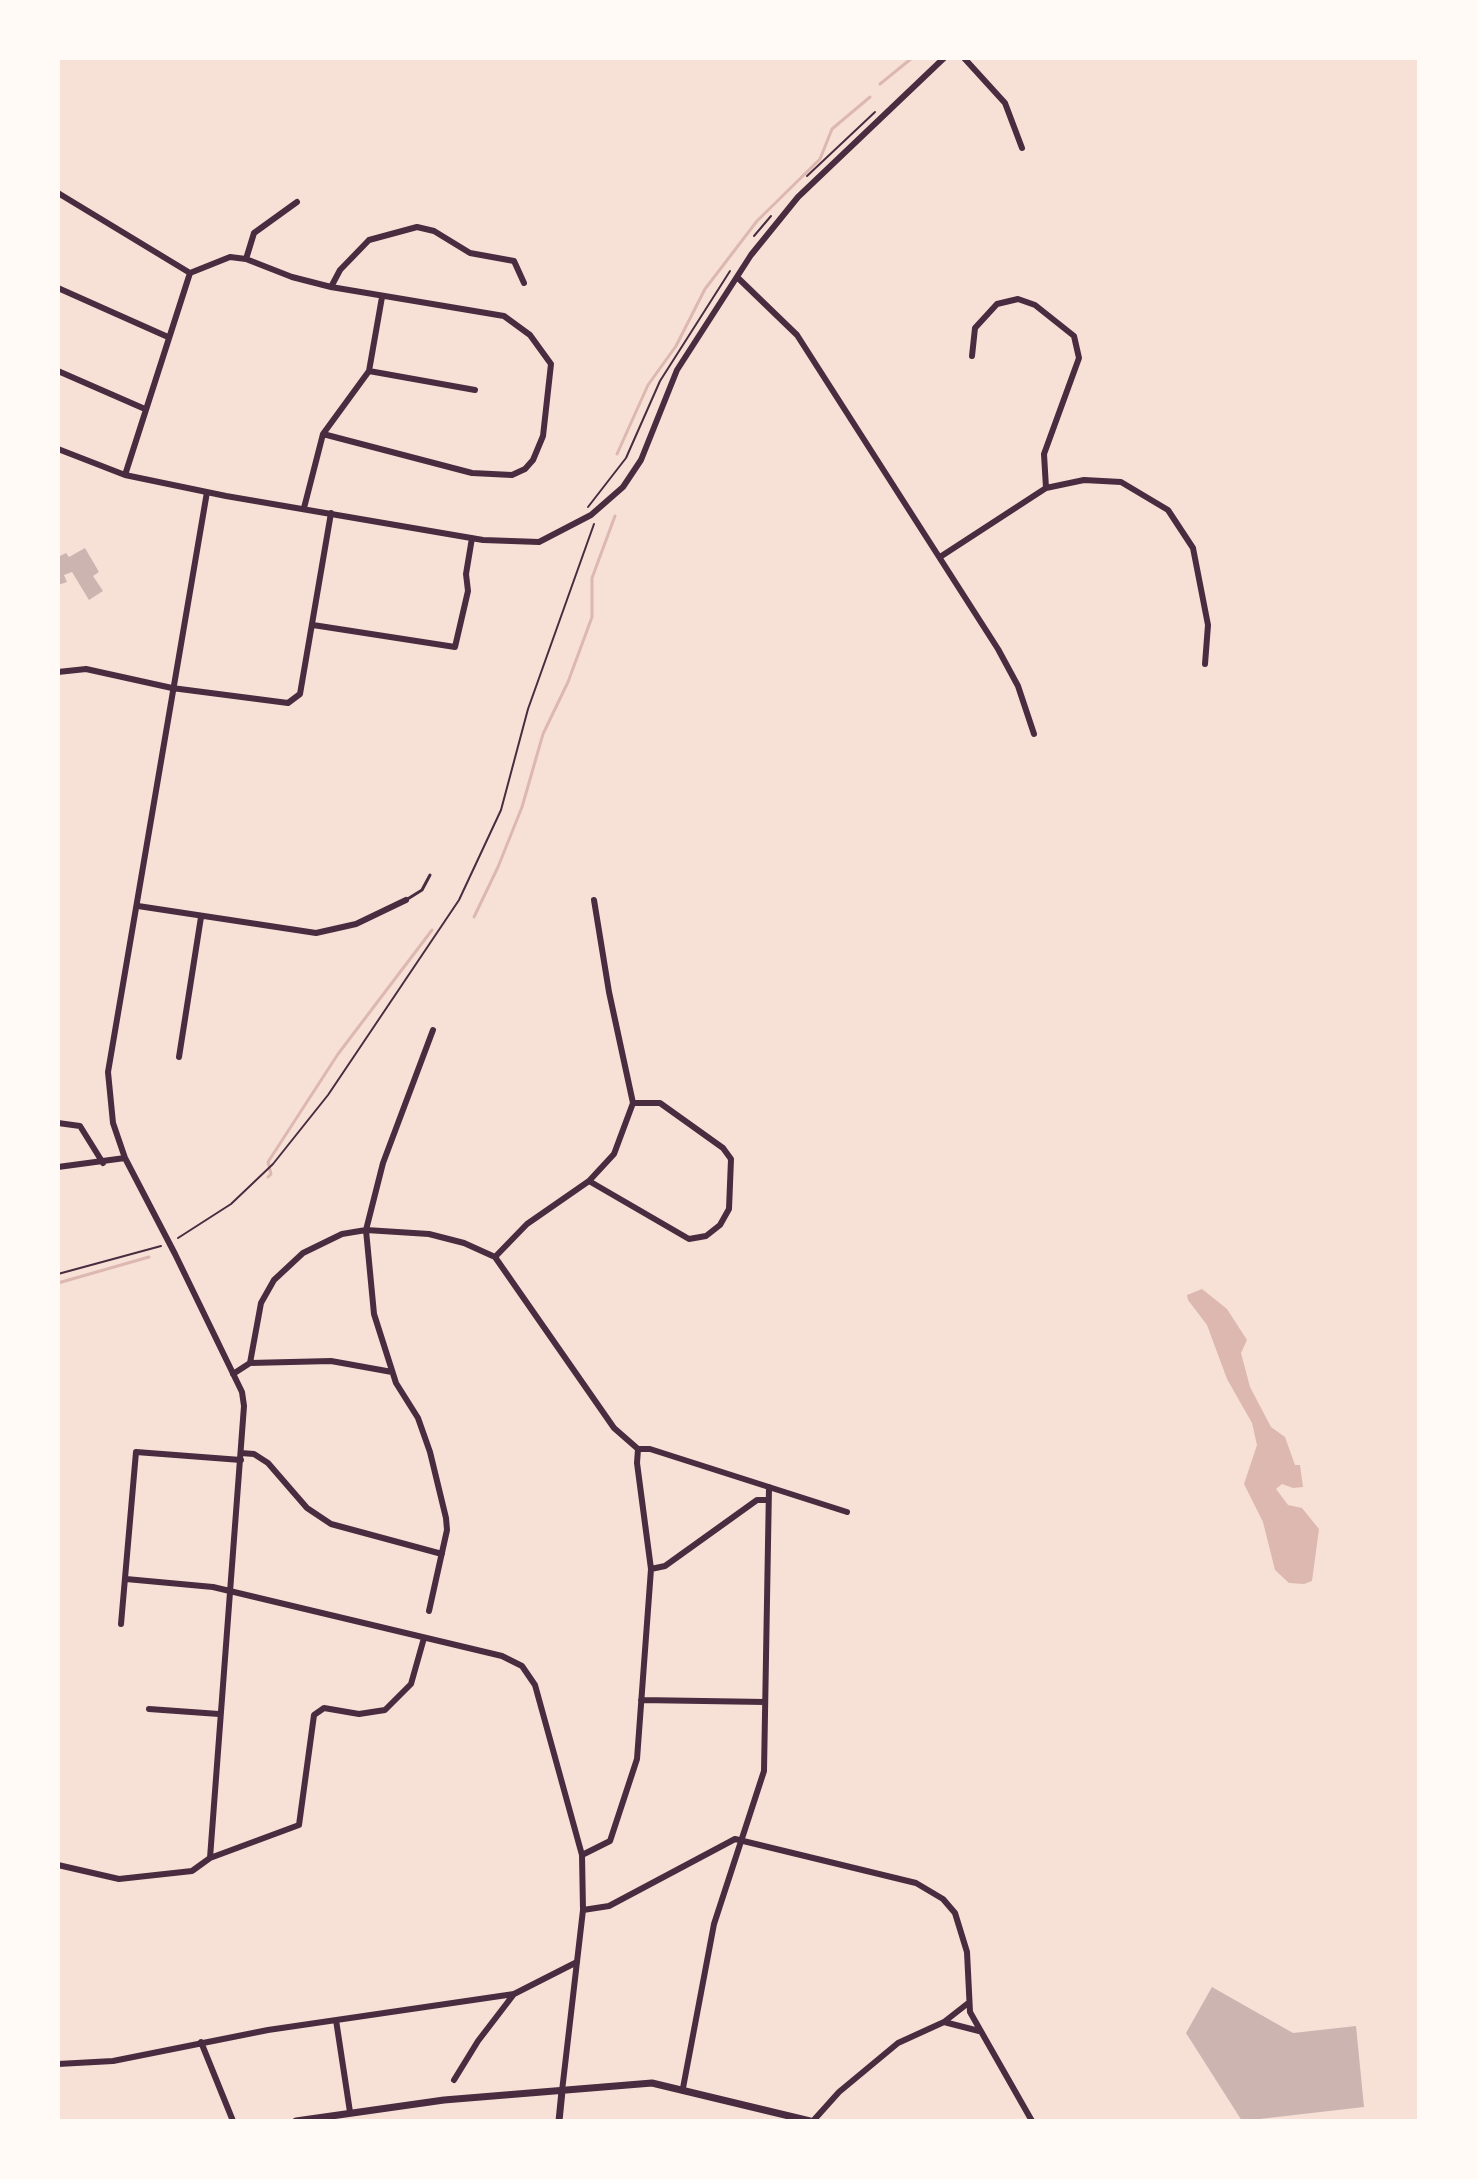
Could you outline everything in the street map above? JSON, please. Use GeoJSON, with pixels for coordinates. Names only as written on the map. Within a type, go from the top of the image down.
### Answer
{"type":"FeatureCollection","features":[{"type":"Feature","properties":{"kind":"street"},"geometry":{"type":"LineString","coordinates":[[58,449],[125,475],[207,492],[509,544],[539,542],[591,515],[614,497],[641,460],[677,370],[737,277],[798,197],[944,58]]}},
{"type":"Feature","properties":{"kind":"street"},"geometry":{"type":"LineString","coordinates":[[964,58],[1005,103],[1022,148]]}},
{"type":"Feature","properties":{"kind":"street"},"geometry":{"type":"LineString","coordinates":[[58,193],[190,273]]}},
{"type":"Feature","properties":{"kind":"street"},"geometry":{"type":"LineString","coordinates":[[246,259],[254,233],[297,202]]}},
{"type":"Feature","properties":{"kind":"street"},"geometry":{"type":"LineString","coordinates":[[331,287],[340,270],[369,240],[417,227],[434,231],[470,253],[514,261],[524,283]]}},
{"type":"Feature","properties":{"kind":"street"},"geometry":{"type":"LineString","coordinates":[[125,475],[190,273],[230,257],[246,259],[292,277],[331,287],[504,316],[530,335],[551,364],[543,436],[533,460],[512,475],[493,476],[422,462],[323,434]]}},
{"type":"Feature","properties":{"kind":"street"},"geometry":{"type":"LineString","coordinates":[[737,277],[797,335],[1007,667],[1034,734]]}},
{"type":"Feature","properties":{"kind":"street"},"geometry":{"type":"LineString","coordinates":[[58,288],[168,337]]}},
{"type":"Feature","properties":{"kind":"street"},"geometry":{"type":"LineString","coordinates":[[304,508],[323,434],[369,371],[382,297]]}},
{"type":"Feature","properties":{"kind":"street"},"geometry":{"type":"LineString","coordinates":[[972,356],[975,328],[997,304],[1018,299],[1035,305],[1074,336],[1079,358],[1044,454],[1046,488]]}},
{"type":"Feature","properties":{"kind":"street"},"geometry":{"type":"LineString","coordinates":[[58,371],[145,409]]}},
{"type":"Feature","properties":{"kind":"street"},"geometry":{"type":"LineString","coordinates":[[369,371],[475,390]]}},
{"type":"Feature","properties":{"kind":"street"},"geometry":{"type":"LineString","coordinates":[[940,557],[1046,488],[1084,480],[1121,482],[1168,510],[1193,548],[1202,581],[1208,625],[1205,664]]}},
{"type":"Feature","properties":{"kind":"street"},"geometry":{"type":"LineString","coordinates":[[207,492],[108,1072],[113,1123],[125,1158],[233,1374],[244,1406],[210,1858]]}},
{"type":"Feature","properties":{"kind":"street"},"geometry":{"type":"LineString","coordinates":[[58,672],[86,669],[172,688],[288,703],[300,694],[331,513]]}},
{"type":"Feature","properties":{"kind":"street"},"geometry":{"type":"LineString","coordinates":[[313,625],[455,647],[468,591],[466,574],[472,538]]}},
{"type":"Feature","properties":{"kind":"street"},"geometry":{"type":"LineString","coordinates":[[138,906],[316,933],[356,924],[406,900]]}},
{"type":"Feature","properties":{"kind":"street"},"geometry":{"type":"LineString","coordinates":[[495,1257],[527,1224],[589,1181],[614,1154],[633,1103],[609,992],[594,900]]}},
{"type":"Feature","properties":{"kind":"street"},"geometry":{"type":"LineString","coordinates":[[179,1057],[201,917]]}},
{"type":"Feature","properties":{"kind":"street"},"geometry":{"type":"LineString","coordinates":[[429,1611],[442,1554],[446,1518],[418,1418],[392,1372],[374,1314],[366,1230],[383,1163],[433,1030]]}},
{"type":"Feature","properties":{"kind":"street"},"geometry":{"type":"LineString","coordinates":[[589,1181],[689,1239],[706,1236],[720,1225],[729,1209],[731,1159],[723,1148],[660,1103],[633,1103]]}},
{"type":"Feature","properties":{"kind":"street"},"geometry":{"type":"LineString","coordinates":[[58,1123],[80,1126],[103,1163]]}},
{"type":"Feature","properties":{"kind":"street"},"geometry":{"type":"LineString","coordinates":[[58,1167],[125,1158]]}},
{"type":"Feature","properties":{"kind":"street"},"geometry":{"type":"LineString","coordinates":[[250,1363],[261,1303],[274,1280],[303,1253],[342,1234],[366,1230],[429,1234],[464,1243],[495,1257],[614,1428],[638,1449],[650,1449],[847,1512]]}},
{"type":"Feature","properties":{"kind":"street"},"geometry":{"type":"LineString","coordinates":[[233,1374],[250,1363],[331,1361],[392,1372]]}},
{"type":"Feature","properties":{"kind":"street"},"geometry":{"type":"LineString","coordinates":[[582,1855],[610,1841],[637,1759],[651,1569],[637,1463],[638,1449]]}},
{"type":"Feature","properties":{"kind":"street"},"geometry":{"type":"LineString","coordinates":[[121,1624],[136,1452],[254,1454],[268,1463],[307,1508],[331,1524],[442,1554]]}},
{"type":"Feature","properties":{"kind":"street"},"geometry":{"type":"LineString","coordinates":[[683,2088],[714,1924],[764,1771],[769,1487]]}},
{"type":"Feature","properties":{"kind":"street"},"geometry":{"type":"LineString","coordinates":[[651,1569],[665,1566],[757,1500],[768,1500]]}},
{"type":"Feature","properties":{"kind":"street"},"geometry":{"type":"LineString","coordinates":[[126,1579],[231,1592],[502,1656],[522,1666],[535,1685],[582,1855],[583,1910],[559,2121]]}},
{"type":"Feature","properties":{"kind":"street"},"geometry":{"type":"LineString","coordinates":[[58,1865],[119,1879],[192,1871],[210,1858],[299,1825],[314,1715],[324,1708],[359,1714],[385,1710],[411,1684],[424,1638]]}},
{"type":"Feature","properties":{"kind":"street"},"geometry":{"type":"LineString","coordinates":[[641,1700],[765,1702]]}},
{"type":"Feature","properties":{"kind":"street"},"geometry":{"type":"LineString","coordinates":[[149,1709],[219,1714]]}},
{"type":"Feature","properties":{"kind":"street"},"geometry":{"type":"LineString","coordinates":[[583,1910],[609,1906],[726,1844],[742,1839],[916,1883],[943,1899],[962,1931],[967,1952],[967,2004],[979,2031],[1032,2121]]}},
{"type":"Feature","properties":{"kind":"street"},"geometry":{"type":"LineString","coordinates":[[58,2064],[113,2061],[201,2042],[514,1994],[577,1962]]}},
{"type":"Feature","properties":{"kind":"street"},"geometry":{"type":"LineString","coordinates":[[454,2080],[478,2041],[514,1994]]}},
{"type":"Feature","properties":{"kind":"street"},"geometry":{"type":"LineString","coordinates":[[296,2121],[350,2112],[652,2083],[811,2121],[839,2092],[898,2043],[944,2022],[967,2004]]}},
{"type":"Feature","properties":{"kind":"street"},"geometry":{"type":"LineString","coordinates":[[336,2020],[350,2112]]}},
{"type":"Feature","properties":{"kind":"street"},"geometry":{"type":"LineString","coordinates":[[944,2022],[979,2031]]}},
{"type":"Feature","properties":{"kind":"street"},"geometry":{"type":"LineString","coordinates":[[201,2042],[233,2121]]}},
{"type":"Feature","properties":{"kind":"lane"},"geometry":{"type":"LineString","coordinates":[[406,900],[422,890],[430,875]]}},
{"type":"Feature","properties":{"kind":"path"},"geometry":{"type":"LineString","coordinates":[[265,1172],[353,1059],[422,957],[476,867],[501,810],[528,709],[593,529],[589,502],[610,482],[632,447]]}},
{"type":"Feature","properties":{"kind":"shaded area"},"geometry":{"type":"Polygon","coordinates":[[[1202,1289],[1227,1309],[1247,1340],[1241,1353],[1250,1387],[1271,1427],[1285,1437],[1295,1465],[1300,1465],[1303,1487],[1293,1488],[1282,1484],[1276,1489],[1288,1505],[1302,1508],[1319,1529],[1312,1581],[1304,1584],[1289,1583],[1275,1570],[1263,1522],[1244,1484],[1257,1445],[1252,1423],[1227,1379],[1207,1325],[1188,1300],[1187,1295],[1202,1289]]]}},
{"type":"Feature","properties":{"kind":"building"},"geometry":{"type":"Polygon","coordinates":[[[85,548],[99,572],[93,576],[103,591],[89,600],[72,572],[64,575],[67,582],[58,585],[58,557],[66,553],[69,557],[85,548]]]}},
{"type":"Feature","properties":{"kind":"building"},"geometry":{"type":"Polygon","coordinates":[[[1212,1987],[1293,2033],[1356,2026],[1364,2107],[1242,2121],[1186,2033],[1212,1987]]]}},
{"type":"Feature","properties":{"kind":"waterway"},"geometry":{"type":"LineString","coordinates":[[880,84],[912,58]]}},
{"type":"Feature","properties":{"kind":"waterway"},"geometry":{"type":"LineString","coordinates":[[617,454],[648,385],[676,346],[705,289],[757,221],[820,159],[832,129],[870,97]]}},
{"type":"Feature","properties":{"kind":"waterway"},"geometry":{"type":"LineString","coordinates":[[474,917],[522,807],[543,734],[568,682],[592,617],[592,578],[615,516]]}},
{"type":"Feature","properties":{"kind":"waterway"},"geometry":{"type":"LineString","coordinates":[[268,1177],[271,1174],[268,1162],[338,1054],[432,930]]}},
{"type":"Feature","properties":{"kind":"waterway"},"geometry":{"type":"LineString","coordinates":[[58,1283],[149,1257]]}}]}
